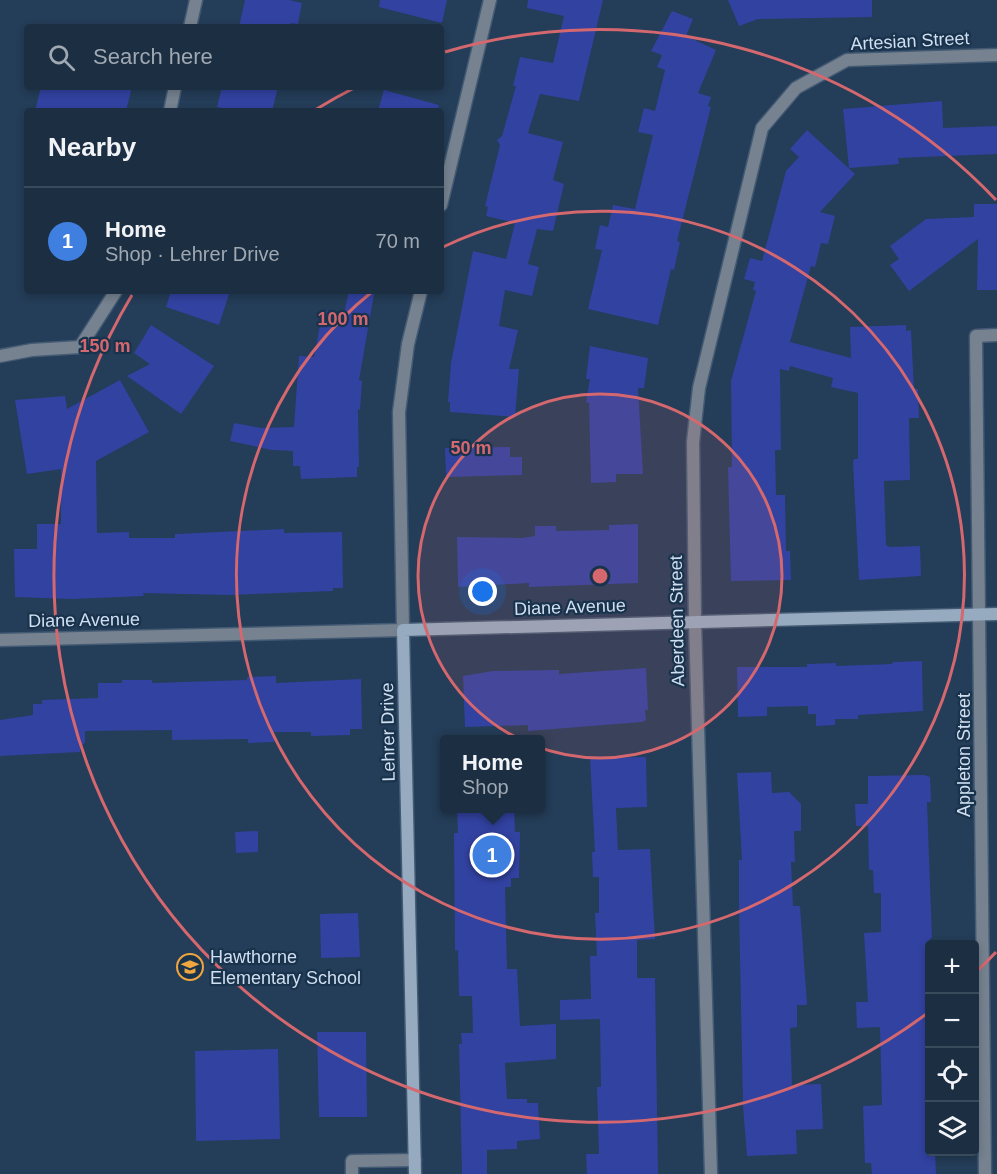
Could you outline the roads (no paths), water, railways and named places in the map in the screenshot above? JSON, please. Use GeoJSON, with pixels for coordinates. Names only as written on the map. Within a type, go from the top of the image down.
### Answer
{"type":"FeatureCollection","features":[{"type":"Feature","properties":{"kind":"street"},"geometry":{"type":"LineString","coordinates":[[191,24],[196,0]]}},
{"type":"Feature","properties":{"kind":"street"},"geometry":{"type":"LineString","coordinates":[[444,192],[490,0]]}},
{"type":"Feature","properties":{"kind":"street","name":"Artesian Street"},"geometry":{"type":"LineString","coordinates":[[796,88],[847,60],[997,55]]}},
{"type":"Feature","properties":{"kind":"street","name":"Aberdeen Street"},"geometry":{"type":"LineString","coordinates":[[711,1174],[695,622],[693,442],[699,388],[762,128],[796,88]]}},
{"type":"Feature","properties":{"kind":"street"},"geometry":{"type":"LineString","coordinates":[[171,108],[175,90]]}},
{"type":"Feature","properties":{"kind":"street"},"geometry":{"type":"LineString","coordinates":[[0,356],[32,350],[80,347],[114,294]]}},
{"type":"Feature","properties":{"kind":"street","name":"Lehrer Drive"},"geometry":{"type":"LineString","coordinates":[[416,1174],[399,412],[408,344],[420,294]]}},
{"type":"Feature","properties":{"kind":"street","name":"Appleton Street"},"geometry":{"type":"LineString","coordinates":[[985,1174],[976,336],[997,336]]}},
{"type":"Feature","properties":{"kind":"street","name":"Diane Avenue"},"geometry":{"type":"LineString","coordinates":[[0,640],[997,614]]}},
{"type":"Feature","properties":{"kind":"street"},"geometry":{"type":"LineString","coordinates":[[352,1174],[352,1161],[415,1160]]}},
{"type":"Feature","properties":{"kind":"place","name":"Home"},"geometry":{"type":"Point","coordinates":[492,855]}},
{"type":"Feature","properties":{"kind":"place","name":"Hawthorne Elementary School"},"geometry":{"type":"Point","coordinates":[190,967]}}]}
